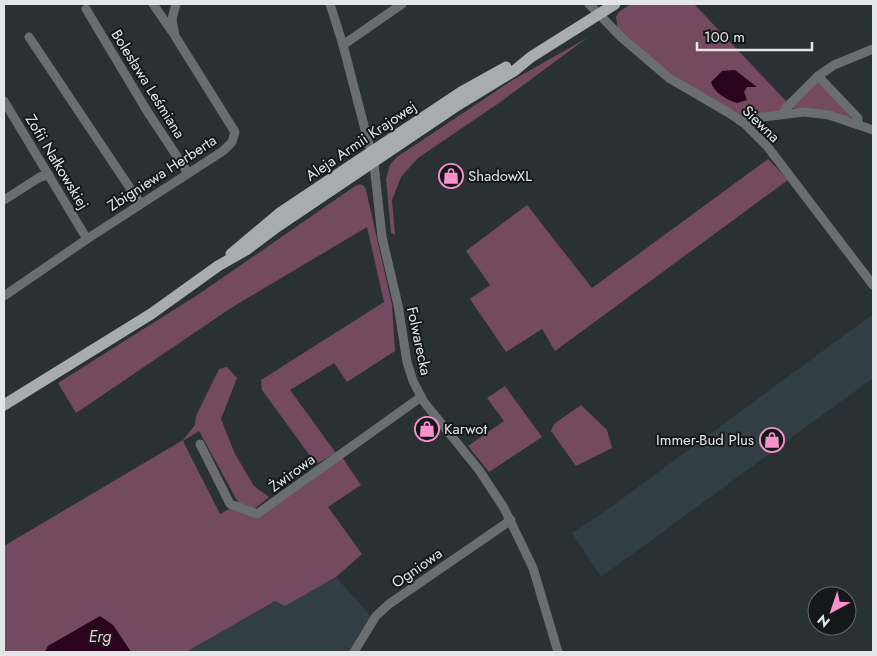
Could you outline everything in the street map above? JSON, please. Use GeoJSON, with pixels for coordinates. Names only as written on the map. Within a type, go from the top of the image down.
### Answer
{"type":"FeatureCollection","features":[{"type":"Feature","properties":{"kind":"main road","name":"Aleja Armii Krajowej"},"geometry":{"type":"LineString","coordinates":[[4,406],[151,314],[218,266],[246,250],[474,85],[510,65],[531,57],[615,4]]}},
{"type":"Feature","properties":{"kind":"street","name":"Zbigniewa Herberta"},"geometry":{"type":"LineString","coordinates":[[4,296],[140,203],[223,150],[232,142],[235,132],[153,4]]}},
{"type":"Feature","properties":{"kind":"street","name":"Zbigniewa Herberta"},"geometry":{"type":"LineString","coordinates":[[175,36],[172,19],[176,4]]}},
{"type":"Feature","properties":{"kind":"street","name":"Folwarecka"},"geometry":{"type":"LineString","coordinates":[[330,4],[344,45],[372,157],[385,251],[398,305],[407,362],[413,381],[421,397],[479,470],[511,520],[533,568],[558,652]]}},
{"type":"Feature","properties":{"kind":"street"},"geometry":{"type":"LineString","coordinates":[[344,45],[402,4]]}},
{"type":"Feature","properties":{"kind":"street","name":"Siewna"},"geometry":{"type":"LineString","coordinates":[[589,4],[620,37],[668,78],[740,120],[767,146],[873,285]]}},
{"type":"Feature","properties":{"kind":"street","name":"Bolesława Leśmiana"},"geometry":{"type":"LineString","coordinates":[[86,9],[147,111],[188,173]]}},
{"type":"Feature","properties":{"kind":"street"},"geometry":{"type":"LineString","coordinates":[[30,37],[140,203]]}},
{"type":"Feature","properties":{"kind":"street"},"geometry":{"type":"LineString","coordinates":[[783,114],[786,108],[818,76],[834,65],[873,49]]}},
{"type":"Feature","properties":{"kind":"street"},"geometry":{"type":"LineString","coordinates":[[818,76],[858,118],[858,124]]}},
{"type":"Feature","properties":{"kind":"street","name":"Zofii Nałkowskiej"},"geometry":{"type":"LineString","coordinates":[[4,101],[87,239]]}},
{"type":"Feature","properties":{"kind":"street"},"geometry":{"type":"LineString","coordinates":[[740,120],[804,112],[829,115],[873,130]]}},
{"type":"Feature","properties":{"kind":"street"},"geometry":{"type":"LineString","coordinates":[[4,200],[40,177],[49,175]]}},
{"type":"Feature","properties":{"kind":"street","name":"Żwirowa"},"geometry":{"type":"LineString","coordinates":[[200,444],[230,504],[257,514],[421,397]]}},
{"type":"Feature","properties":{"kind":"street","name":"Ogniowa"},"geometry":{"type":"LineString","coordinates":[[354,652],[376,616],[382,610],[511,520]]}},
{"type":"Feature","properties":{"kind":"shaded area"},"geometry":{"type":"Polygon","coordinates":[[[631,4],[694,4],[787,102],[781,111],[740,116],[669,74],[618,31],[616,17],[619,12],[631,4]]]}},
{"type":"Feature","properties":{"kind":"shaded area"},"geometry":{"type":"Polygon","coordinates":[[[587,38],[499,103],[418,158],[401,177],[392,200],[395,235],[391,233],[386,179],[390,165],[397,157],[511,81],[587,38]]]}},
{"type":"Feature","properties":{"kind":"shaded area"},"geometry":{"type":"Polygon","coordinates":[[[817,82],[823,85],[852,116],[848,118],[818,110],[791,108],[817,82]]]}},
{"type":"Feature","properties":{"kind":"shaded area"},"geometry":{"type":"Polygon","coordinates":[[[768,159],[788,180],[555,351],[542,329],[506,352],[470,299],[490,285],[466,251],[527,205],[592,288],[768,159]]]}},
{"type":"Feature","properties":{"kind":"shaded area"},"geometry":{"type":"Polygon","coordinates":[[[360,184],[366,190],[392,305],[395,351],[347,382],[334,363],[290,390],[336,453],[316,464],[262,390],[261,380],[384,302],[367,227],[231,308],[76,413],[58,383],[199,294],[360,184]]]}},
{"type":"Feature","properties":{"kind":"shaded area"},"geometry":{"type":"Polygon","coordinates":[[[873,314],[873,378],[601,577],[572,533],[607,510],[873,314]]]}},
{"type":"Feature","properties":{"kind":"shaded area"},"geometry":{"type":"Polygon","coordinates":[[[227,367],[237,378],[221,419],[235,454],[254,486],[269,497],[253,510],[239,504],[199,431],[183,441],[220,514],[231,508],[258,519],[342,457],[361,485],[328,507],[362,554],[336,577],[285,606],[275,601],[186,652],[131,652],[113,625],[48,646],[45,652],[4,652],[4,546],[183,440],[195,425],[196,416],[219,369],[227,367]]]}},
{"type":"Feature","properties":{"kind":"shaded area"},"geometry":{"type":"Polygon","coordinates":[[[505,386],[542,437],[489,472],[468,446],[504,421],[487,398],[505,386]]]}},
{"type":"Feature","properties":{"kind":"shaded area"},"geometry":{"type":"Polygon","coordinates":[[[581,405],[607,430],[612,448],[576,466],[551,431],[554,424],[581,405]]]}},
{"type":"Feature","properties":{"kind":"shaded area"},"geometry":{"type":"Polygon","coordinates":[[[336,577],[375,621],[359,652],[186,652],[275,601],[285,606],[336,577]]]}},
{"type":"Feature","properties":{"kind":"water"},"geometry":{"type":"Polygon","coordinates":[[[735,70],[757,87],[747,87],[744,92],[747,100],[737,103],[721,96],[711,82],[722,71],[735,70]]]}},
{"type":"Feature","properties":{"kind":"water","name":"Erg"},"geometry":{"type":"Polygon","coordinates":[[[100,616],[113,625],[131,652],[45,652],[48,646],[100,616]]]}},
{"type":"Feature","properties":{"kind":"place","name":"ShadowXL"},"geometry":{"type":"Point","coordinates":[451,176]}},
{"type":"Feature","properties":{"kind":"place","name":"Karwot"},"geometry":{"type":"Point","coordinates":[427,429]}},
{"type":"Feature","properties":{"kind":"place","name":"Immer-Bud Plus"},"geometry":{"type":"Point","coordinates":[772,440]}}]}
